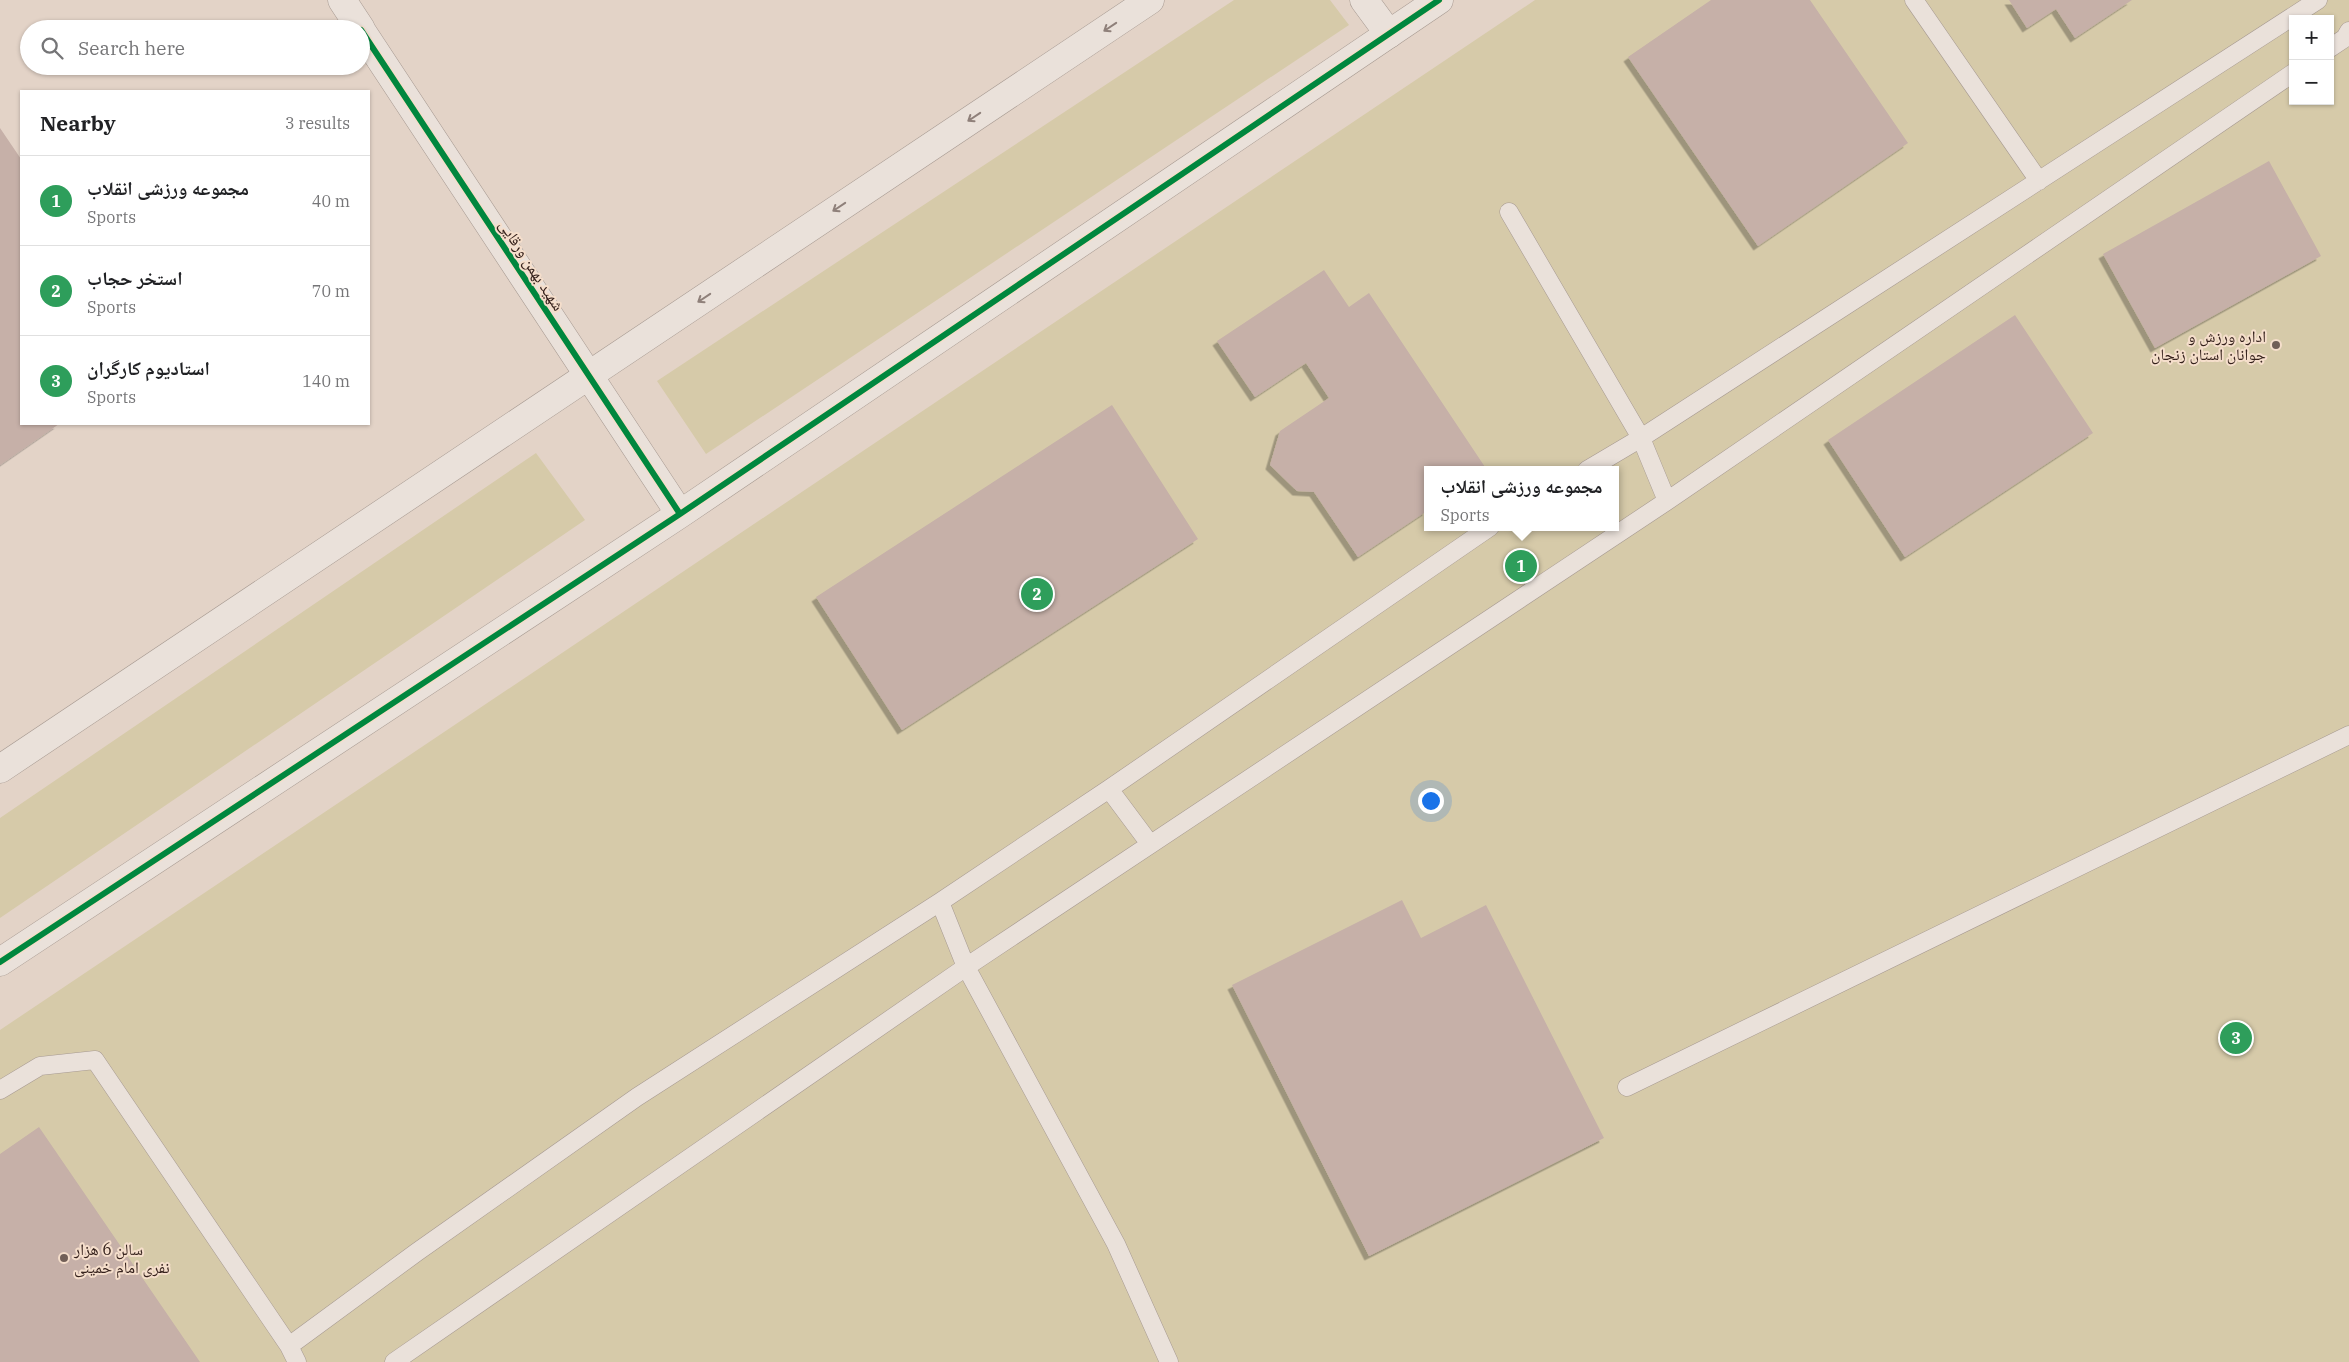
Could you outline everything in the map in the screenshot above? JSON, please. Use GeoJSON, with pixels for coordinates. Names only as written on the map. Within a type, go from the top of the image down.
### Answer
{"type":"FeatureCollection","features":[{"type":"Feature","properties":{"kind":"street","name":"شهید بهمن ورقایی"},"geometry":{"type":"LineString","coordinates":[[342,0],[355,20]]}},
{"type":"Feature","properties":{"kind":"street"},"geometry":{"type":"LineString","coordinates":[[0,769],[1150,0]]}},
{"type":"Feature","properties":{"kind":"street"},"geometry":{"type":"LineString","coordinates":[[1364,0],[1389,34]]}},
{"type":"Feature","properties":{"kind":"street"},"geometry":{"type":"LineString","coordinates":[[0,962],[680,514],[1439,0]]}},
{"type":"Feature","properties":{"kind":"street","name":"شهید بهمن ورقایی"},"geometry":{"type":"LineString","coordinates":[[370,43],[680,514]]}},
{"type":"Feature","properties":{"kind":"lane"},"geometry":{"type":"LineString","coordinates":[[1914,0],[2038,181]]}},
{"type":"Feature","properties":{"kind":"lane"},"geometry":{"type":"LineString","coordinates":[[1595,466],[1641,438],[2318,0]]}},
{"type":"Feature","properties":{"kind":"lane"},"geometry":{"type":"LineString","coordinates":[[2334,45],[2345,38],[2349,32]]}},
{"type":"Feature","properties":{"kind":"lane"},"geometry":{"type":"LineString","coordinates":[[394,1362],[966,967],[1667,501],[2289,76]]}},
{"type":"Feature","properties":{"kind":"lane"},"geometry":{"type":"LineString","coordinates":[[1509,212],[1641,438],[1667,501]]}},
{"type":"Feature","properties":{"kind":"lane"},"geometry":{"type":"LineString","coordinates":[[289,1346],[417,1252],[637,1097],[940,902],[1109,789],[1484,531]]}},
{"type":"Feature","properties":{"kind":"lane"},"geometry":{"type":"LineString","coordinates":[[1627,1087],[2349,735]]}},
{"type":"Feature","properties":{"kind":"lane"},"geometry":{"type":"LineString","coordinates":[[1109,789],[1150,844]]}},
{"type":"Feature","properties":{"kind":"lane"},"geometry":{"type":"LineString","coordinates":[[940,902],[966,967],[1116,1244],[1169,1362]]}},
{"type":"Feature","properties":{"kind":"lane"},"geometry":{"type":"LineString","coordinates":[[0,1090],[40,1066],[95,1060],[298,1362]]}},
{"type":"Feature","properties":{"kind":"shaded area"},"geometry":{"type":"Polygon","coordinates":[[[1234,0],[1330,0],[1349,25],[706,454],[657,381],[1234,0]]]}},
{"type":"Feature","properties":{"kind":"shaded area"},"geometry":{"type":"Polygon","coordinates":[[[1535,0],[2349,0],[2349,1362],[0,1362],[0,1030],[1535,0]]]}},
{"type":"Feature","properties":{"kind":"shaded area"},"geometry":{"type":"Polygon","coordinates":[[[536,453],[585,520],[0,918],[0,818],[536,453]]]}},
{"type":"Feature","properties":{"kind":"building"},"geometry":{"type":"Polygon","coordinates":[[[1711,0],[1810,0],[1908,143],[1758,246],[1628,57],[1711,0]]]}},
{"type":"Feature","properties":{"kind":"building"},"geometry":{"type":"Polygon","coordinates":[[[2009,0],[2132,0],[2075,38],[2056,9],[2027,28],[2009,0]]]}},
{"type":"Feature","properties":{"kind":"building"},"geometry":{"type":"Polygon","coordinates":[[[0,128],[20,158],[20,425],[58,425],[0,465],[0,128]]]}},
{"type":"Feature","properties":{"kind":"building"},"geometry":{"type":"Polygon","coordinates":[[[2269,161],[2321,256],[2155,348],[2103,254],[2269,161]]]}},
{"type":"Feature","properties":{"kind":"building"},"geometry":{"type":"Polygon","coordinates":[[[1324,270],[1349,307],[1369,293],[1484,466],[1424,466],[1424,513],[1358,557],[1314,492],[1297,491],[1270,465],[1280,431],[1329,398],[1306,363],[1255,397],[1217,341],[1324,270]]]}},
{"type":"Feature","properties":{"kind":"building"},"geometry":{"type":"Polygon","coordinates":[[[2015,315],[2093,433],[1905,557],[1828,440],[2015,315]]]}},
{"type":"Feature","properties":{"kind":"building"},"geometry":{"type":"Polygon","coordinates":[[[1112,405],[1198,539],[902,730],[816,597],[1112,405]]]}},
{"type":"Feature","properties":{"kind":"building"},"geometry":{"type":"Polygon","coordinates":[[[1402,900],[1421,938],[1486,905],[1604,1138],[1369,1256],[1232,985],[1402,900]]]}},
{"type":"Feature","properties":{"kind":"building","name":"سالن 6 هزار نفری امام خمینی"},"geometry":{"type":"Polygon","coordinates":[[[39,1127],[200,1362],[0,1362],[0,1154],[39,1127]]]}},
{"type":"Feature","properties":{"kind":"cycle path"},"geometry":{"type":"LineString","coordinates":[[0,962],[680,514],[1439,0]]}},
{"type":"Feature","properties":{"kind":"cycle path"},"geometry":{"type":"LineString","coordinates":[[370,44],[680,514]]}},
{"type":"Feature","properties":{"kind":"place","name":"اداره ورزش و جوانان استان زنجان"},"geometry":{"type":"Point","coordinates":[2276,345]}},
{"type":"Feature","properties":{"kind":"place","name":"مجموعه ورزشی انقلاب"},"geometry":{"type":"Point","coordinates":[1521,566]}},
{"type":"Feature","properties":{"kind":"place","name":"استخر حجاب"},"geometry":{"type":"Point","coordinates":[1037,594]}},
{"type":"Feature","properties":{"kind":"place","name":"استادیوم کارگران"},"geometry":{"type":"Point","coordinates":[2236,1038]}},
{"type":"Feature","properties":{"kind":"place","name":"سالن 6 هزار نفری امام خمینی"},"geometry":{"type":"Point","coordinates":[64,1258]}}]}
